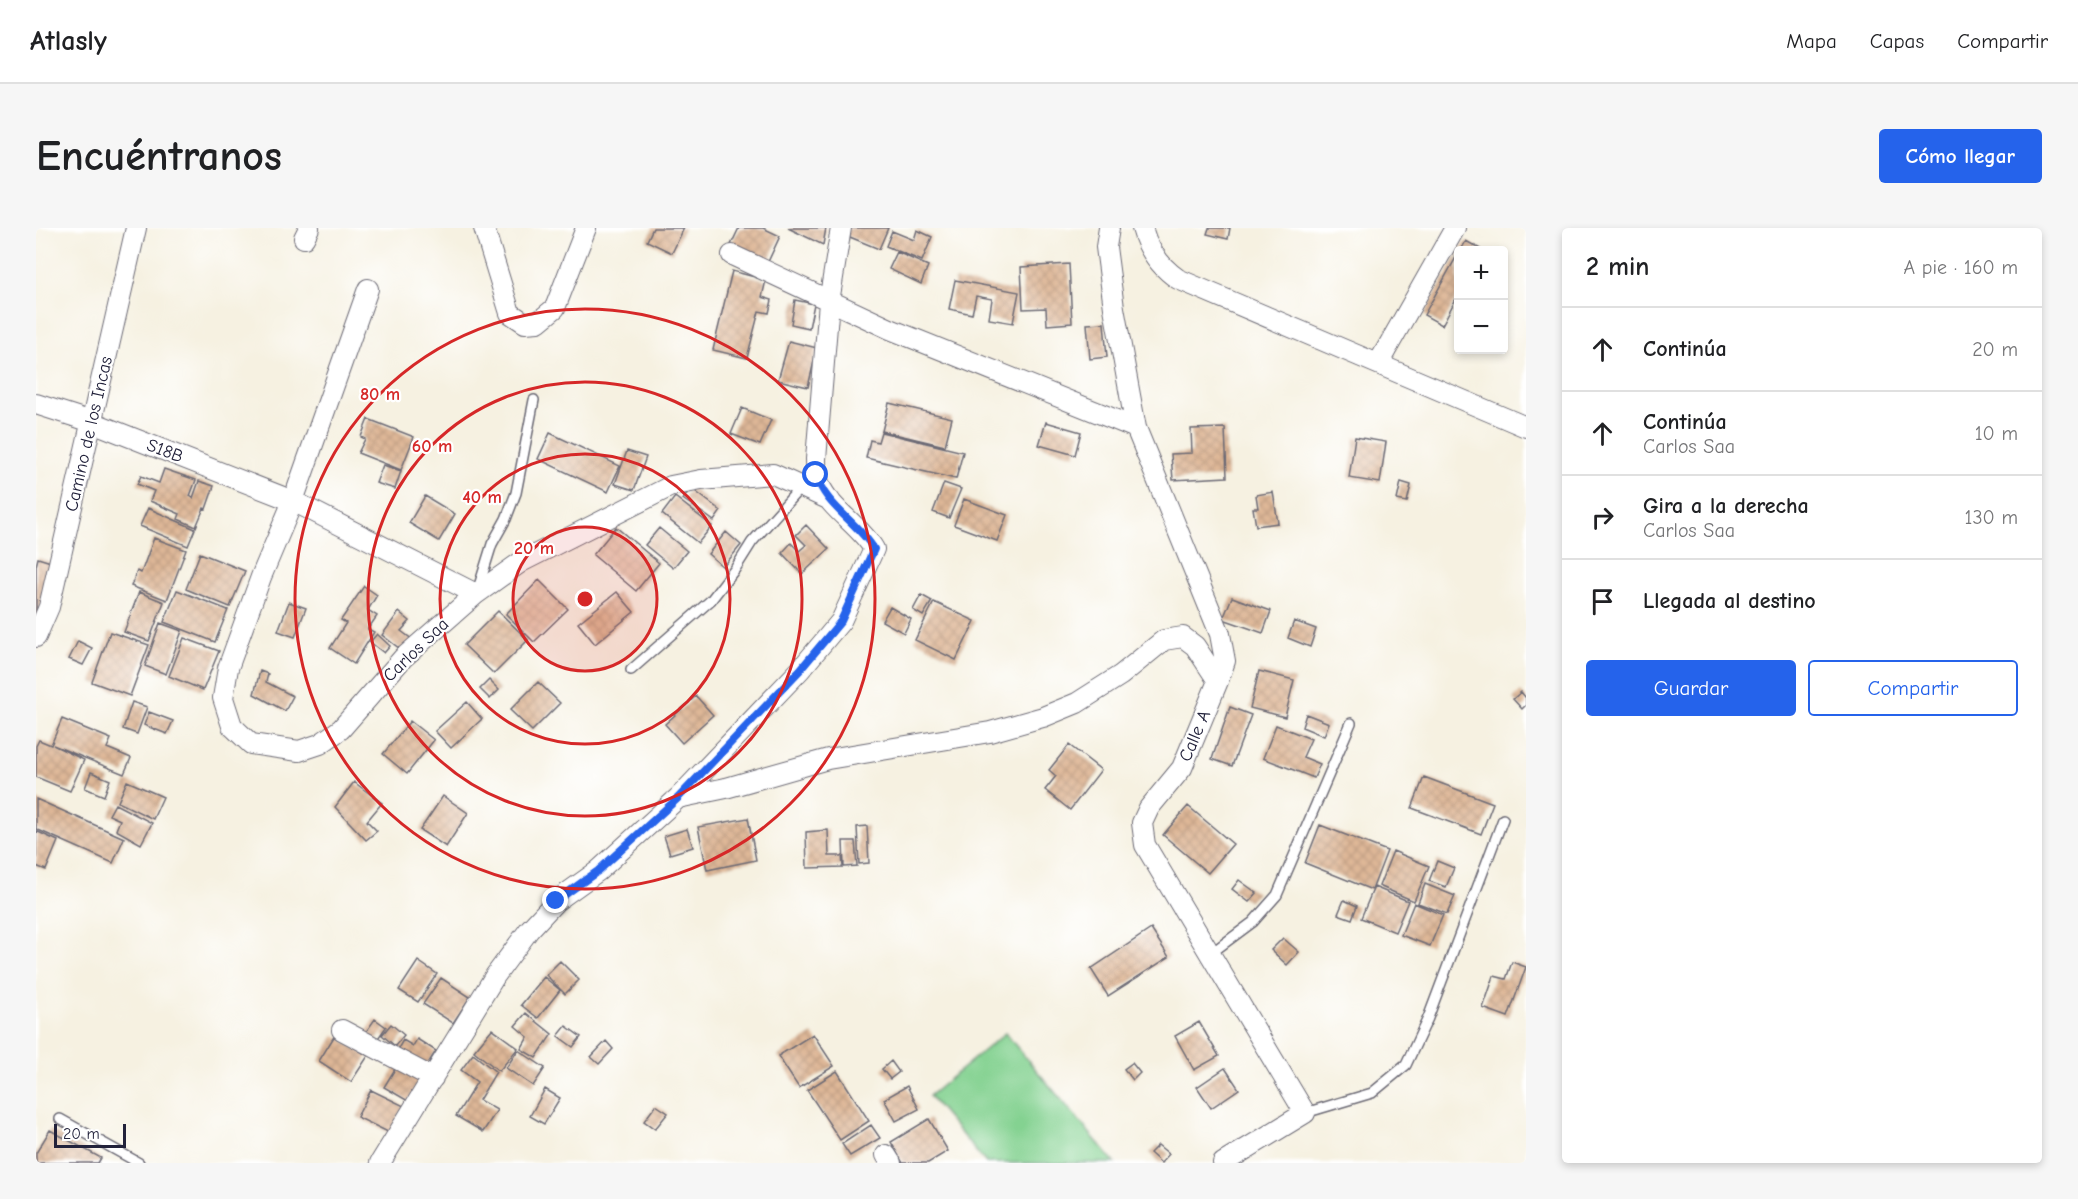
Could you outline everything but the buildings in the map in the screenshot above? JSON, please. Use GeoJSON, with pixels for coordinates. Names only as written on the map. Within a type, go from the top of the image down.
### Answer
{"type":"FeatureCollection","features":[{"type":"Feature","properties":{"kind":"street","name":"Camino de los Incas"},"geometry":{"type":"LineString","coordinates":[[36,638],[49,607],[136,228]]}},
{"type":"Feature","properties":{"kind":"street"},"geometry":{"type":"LineString","coordinates":[[484,228],[510,313],[525,323],[538,322],[555,308],[586,228]]}},
{"type":"Feature","properties":{"kind":"street"},"geometry":{"type":"LineString","coordinates":[[380,1163],[495,976],[541,917],[556,901],[598,871],[678,798],[800,670],[841,621],[874,549],[867,538],[830,500],[819,485],[816,475],[830,302],[841,228]]}},
{"type":"Feature","properties":{"kind":"street","name":"Calle A"},"geometry":{"type":"LineString","coordinates":[[1109,228],[1106,247],[1114,308],[1136,428],[1220,634],[1225,661],[1182,768],[1149,808],[1142,823],[1146,845],[1305,1113]]}},
{"type":"Feature","properties":{"kind":"street"},"geometry":{"type":"LineString","coordinates":[[1142,228],[1146,243],[1156,259],[1166,271],[1178,279],[1526,428]]}},
{"type":"Feature","properties":{"kind":"street"},"geometry":{"type":"LineString","coordinates":[[1378,364],[1455,228]]}},
{"type":"Feature","properties":{"kind":"street"},"geometry":{"type":"LineString","coordinates":[[732,255],[890,329],[1136,428]]}},
{"type":"Feature","properties":{"kind":"street","name":"Carlos Saa"},"geometry":{"type":"LineString","coordinates":[[368,289],[292,501],[228,668],[223,698],[232,726],[251,744],[299,751],[320,744],[341,729],[403,658],[476,594],[521,562],[671,486],[701,480],[773,474],[830,500]]}},
{"type":"Feature","properties":{"kind":"street","name":"S18B"},"geometry":{"type":"LineString","coordinates":[[36,404],[92,422],[292,501],[476,594]]}},
{"type":"Feature","properties":{"kind":"street"},"geometry":{"type":"LineString","coordinates":[[678,798],[726,788],[828,759],[990,732],[1043,717],[1077,703],[1121,675],[1164,640],[1183,637],[1195,646],[1218,681]]}},
{"type":"Feature","properties":{"kind":"street"},"geometry":{"type":"LineString","coordinates":[[342,1030],[433,1078]]}},
{"type":"Feature","properties":{"kind":"street"},"geometry":{"type":"LineString","coordinates":[[1223,1163],[1305,1113]]}},
{"type":"Feature","properties":{"kind":"lane"},"geometry":{"type":"LineString","coordinates":[[476,594],[492,544],[506,519],[516,493],[534,400]]}},
{"type":"Feature","properties":{"kind":"lane"},"geometry":{"type":"LineString","coordinates":[[631,670],[711,600],[752,542],[801,487]]}},
{"type":"Feature","properties":{"kind":"lane"},"geometry":{"type":"LineString","coordinates":[[1210,954],[1253,922],[1277,895],[1351,723]]}},
{"type":"Feature","properties":{"kind":"lane"},"geometry":{"type":"LineString","coordinates":[[1305,1113],[1372,1093],[1406,1065],[1428,1018],[1503,819]]}},
{"type":"Feature","properties":{"kind":"lane"},"geometry":{"type":"LineString","coordinates":[[60,1119],[139,1163]]}},
{"type":"Feature","properties":{"kind":"green space"},"geometry":{"type":"Polygon","coordinates":[[[1005,1033],[1115,1163],[986,1163],[929,1096],[1005,1033]]]}},
{"type":"Feature","properties":{"kind":"route"},"geometry":{"type":"LineString","coordinates":[[556,901],[598,871],[678,798],[800,670],[841,621],[874,549],[867,538],[830,500],[819,485],[816,475]]}}]}
